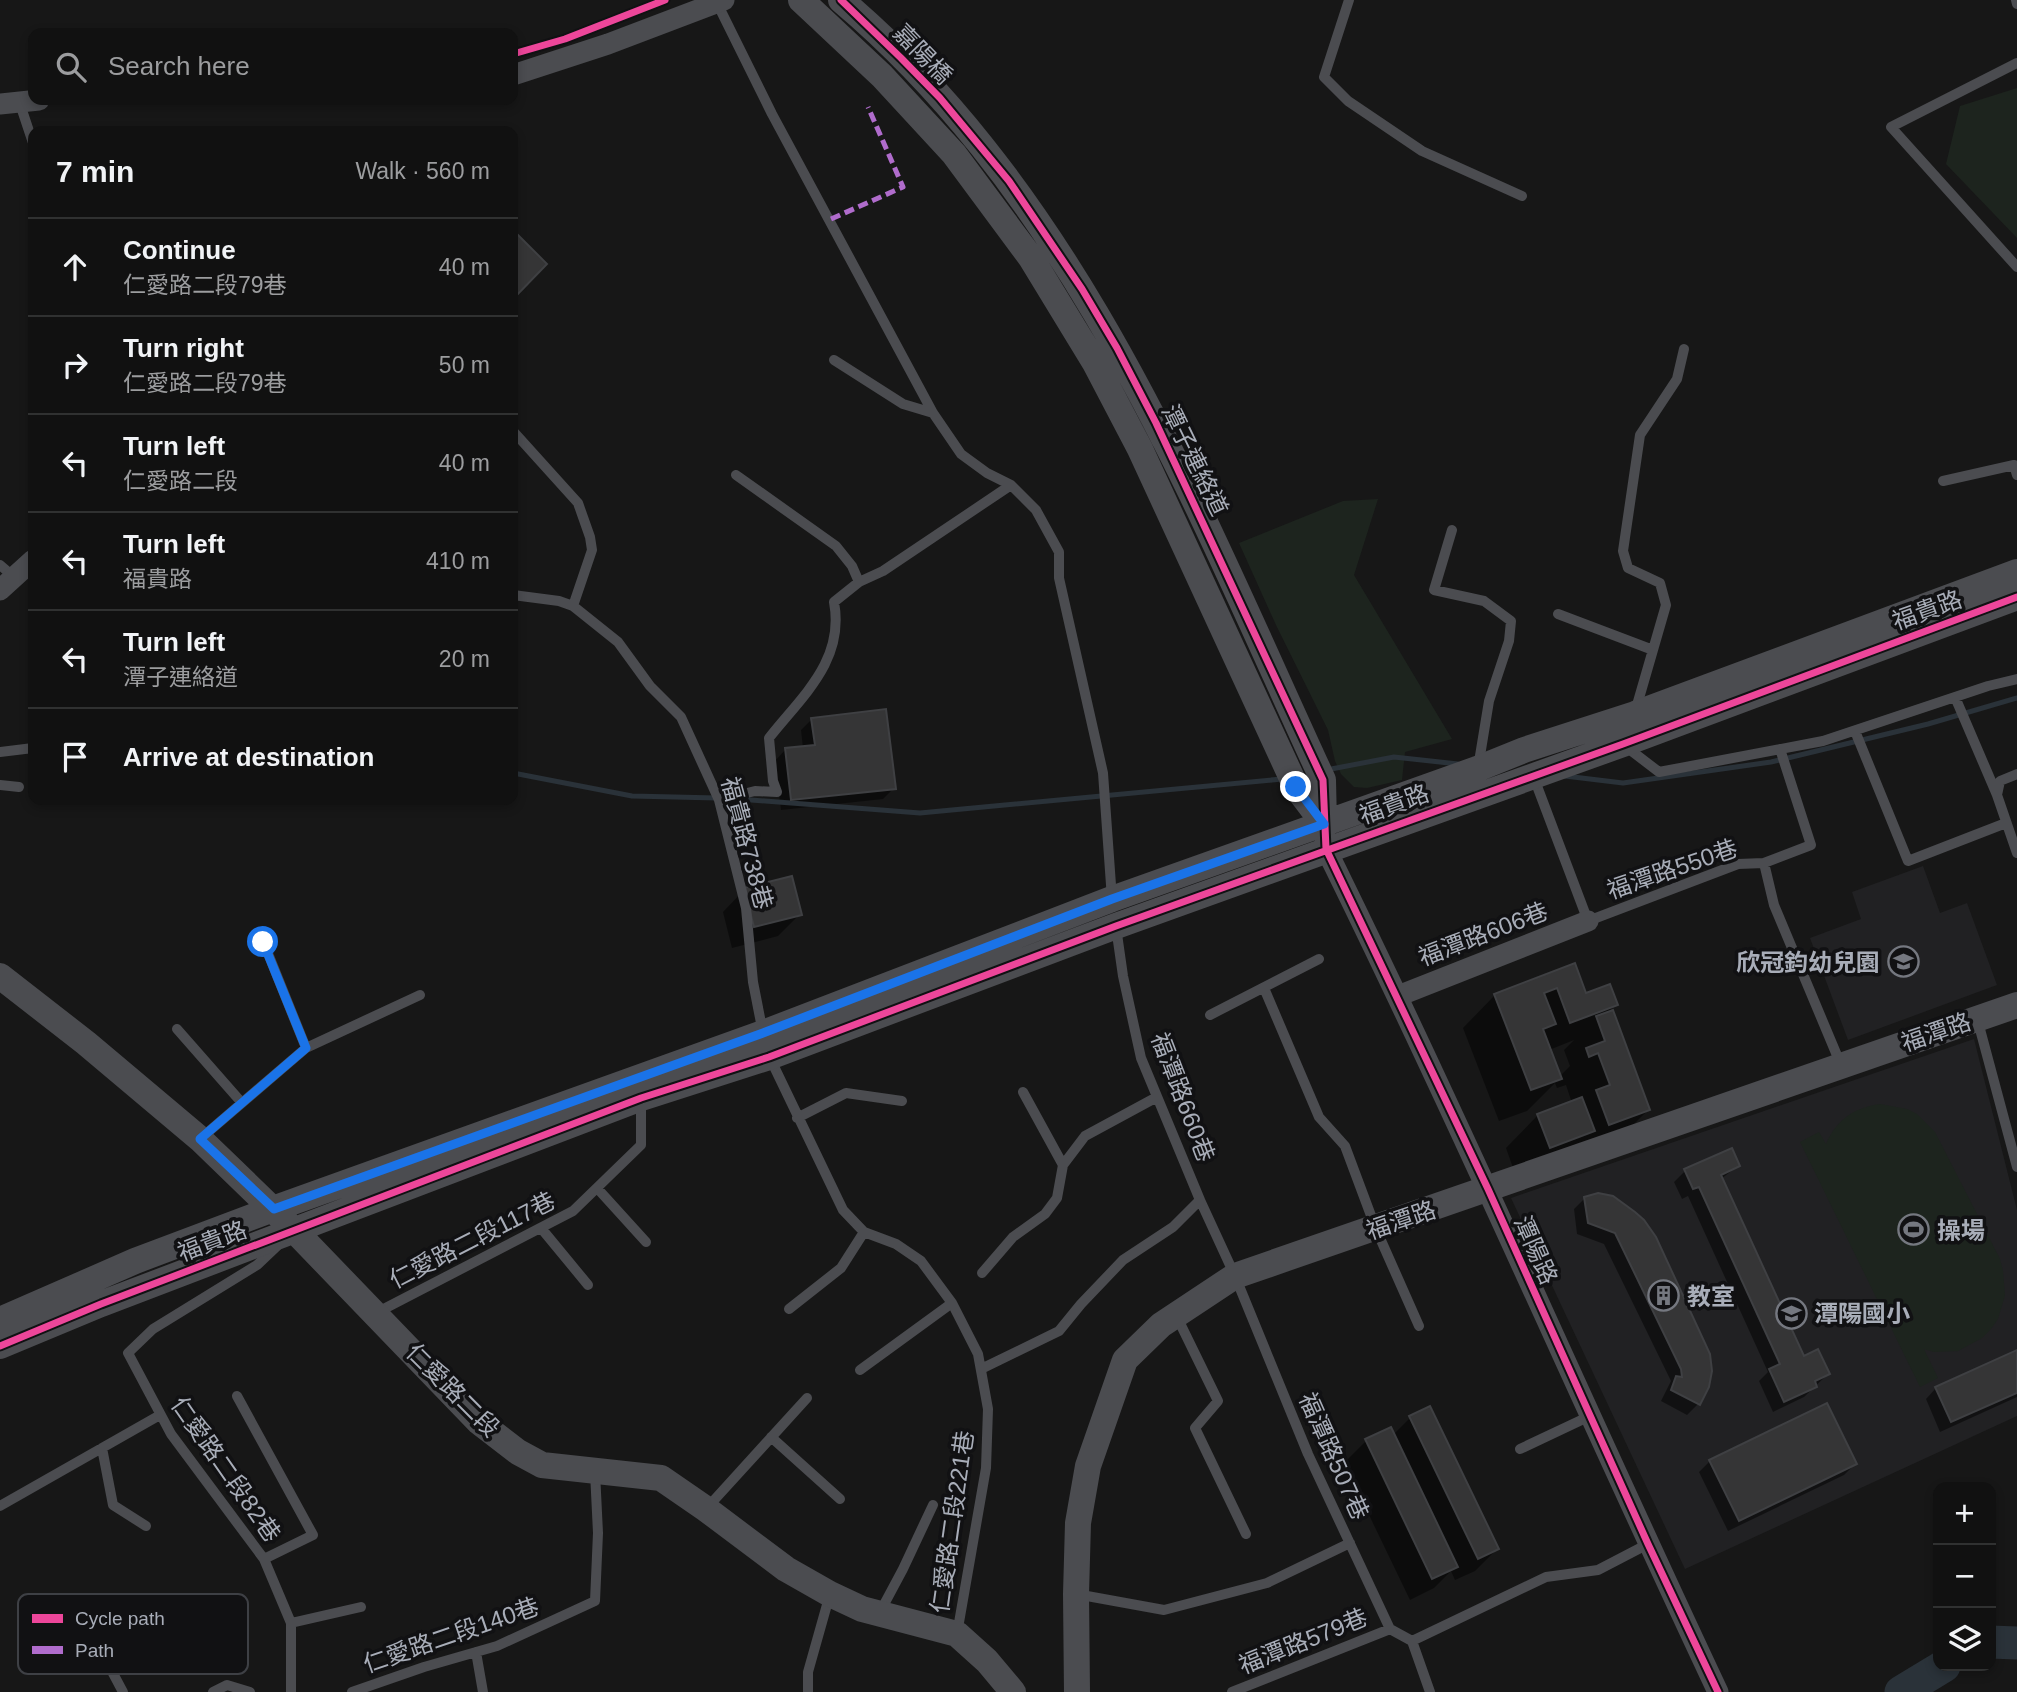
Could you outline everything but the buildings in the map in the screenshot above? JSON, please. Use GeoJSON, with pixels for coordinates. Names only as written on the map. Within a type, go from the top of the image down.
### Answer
{"type":"FeatureCollection","features":[{"type":"Feature","properties":{"kind":"street","name":"嘉陽橋"},"geometry":{"type":"LineString","coordinates":[[801,0],[882,76],[964,146]]}},
{"type":"Feature","properties":{"kind":"street","name":"嘉陽橋"},"geometry":{"type":"LineString","coordinates":[[841,0],[901,58],[964,146]]}},
{"type":"Feature","properties":{"kind":"street"},"geometry":{"type":"LineString","coordinates":[[518,73],[608,44],[721,2]]}},
{"type":"Feature","properties":{"kind":"street","name":"潭子連絡道"},"geometry":{"type":"LineString","coordinates":[[964,146],[1009,181],[1056,249],[1117,348],[1156,423],[1323,780],[1325,837]]}},
{"type":"Feature","properties":{"kind":"street"},"geometry":{"type":"LineString","coordinates":[[5,577],[28,563]]}},
{"type":"Feature","properties":{"kind":"street","name":"福貴路"},"geometry":{"type":"LineString","coordinates":[[0,1346],[89,1309],[641,1098],[1112,899],[1533,775],[1629,729],[2017,572]]}},
{"type":"Feature","properties":{"kind":"street","name":"福貴路"},"geometry":{"type":"LineString","coordinates":[[0,1321],[135,1261],[274,1209],[1116,926],[1524,750],[1629,729],[2017,597]]}},
{"type":"Feature","properties":{"kind":"street","name":"潭陽路"},"geometry":{"type":"LineString","coordinates":[[1325,837],[1715,1691]]}},
{"type":"Feature","properties":{"kind":"street","name":"福潭路606巷"},"geometry":{"type":"LineString","coordinates":[[1398,996],[1588,921]]}},
{"type":"Feature","properties":{"kind":"street","name":"仁愛路二段"},"geometry":{"type":"LineString","coordinates":[[0,976],[86,1043],[200,1139],[274,1209],[480,1422],[518,1452],[542,1465],[661,1478],[786,1569],[830,1594],[879,1614],[957,1634],[987,1661],[1007,1690]]}},
{"type":"Feature","properties":{"kind":"street","name":"福潭路"},"geometry":{"type":"LineString","coordinates":[[1077,1692],[1078,1523],[1088,1466],[1125,1360],[1161,1325],[1235,1276],[2017,1005]]}},
{"type":"Feature","properties":{"kind":"lane"},"geometry":{"type":"LineString","coordinates":[[1349,0],[1324,77],[1348,101],[1422,151],[1522,196]]}},
{"type":"Feature","properties":{"kind":"lane"},"geometry":{"type":"LineString","coordinates":[[721,2],[772,114],[933,413],[961,454],[987,473],[1011,485],[1036,510],[1059,552],[1059,578],[1102,773],[1112,899]]}},
{"type":"Feature","properties":{"kind":"lane"},"geometry":{"type":"LineString","coordinates":[[2017,64],[1891,127],[2017,267]]}},
{"type":"Feature","properties":{"kind":"lane"},"geometry":{"type":"LineString","coordinates":[[19,102],[28,128]]}},
{"type":"Feature","properties":{"kind":"lane"},"geometry":{"type":"LineString","coordinates":[[1684,349],[1677,379],[1640,435],[1623,551],[1628,568],[1660,583],[1666,605],[1629,729],[1658,772],[1823,741],[2017,679]]}},
{"type":"Feature","properties":{"kind":"lane"},"geometry":{"type":"LineString","coordinates":[[834,360],[903,404],[933,413]]}},
{"type":"Feature","properties":{"kind":"lane"},"geometry":{"type":"LineString","coordinates":[[518,437],[578,503],[590,537],[592,550],[573,606]]}},
{"type":"Feature","properties":{"kind":"lane"},"geometry":{"type":"LineString","coordinates":[[1943,481],[2014,465],[2017,475]]}},
{"type":"Feature","properties":{"kind":"lane"},"geometry":{"type":"LineString","coordinates":[[736,475],[836,546],[852,566],[859,582]]}},
{"type":"Feature","properties":{"kind":"lane"},"geometry":{"type":"LineString","coordinates":[[719,800],[755,792],[777,792],[773,782],[769,738],[814,686],[835,639],[838,622],[834,602],[859,582],[883,571],[1011,485]]}},
{"type":"Feature","properties":{"kind":"lane"},"geometry":{"type":"LineString","coordinates":[[1452,530],[1434,590],[1483,601],[1511,621],[1509,641],[1489,701],[1478,769]]}},
{"type":"Feature","properties":{"kind":"lane","name":"福貴路738巷"},"geometry":{"type":"LineString","coordinates":[[518,596],[573,606],[618,642],[650,686],[681,717],[719,800],[746,908],[752,982],[766,1045]]}},
{"type":"Feature","properties":{"kind":"lane"},"geometry":{"type":"LineString","coordinates":[[1558,614],[1653,650]]}},
{"type":"Feature","properties":{"kind":"lane"},"geometry":{"type":"LineString","coordinates":[[1955,697],[1997,795],[2017,853]]}},
{"type":"Feature","properties":{"kind":"lane"},"geometry":{"type":"LineString","coordinates":[[1855,732],[1908,861],[2007,823]]}},
{"type":"Feature","properties":{"kind":"lane"},"geometry":{"type":"LineString","coordinates":[[0,752],[28,749]]}},
{"type":"Feature","properties":{"kind":"lane"},"geometry":{"type":"LineString","coordinates":[[1765,863],[1811,845],[1780,749]]}},
{"type":"Feature","properties":{"kind":"lane"},"geometry":{"type":"LineString","coordinates":[[1997,795],[2000,781],[2017,774]]}},
{"type":"Feature","properties":{"kind":"lane"},"geometry":{"type":"LineString","coordinates":[[1533,775],[1588,921]]}},
{"type":"Feature","properties":{"kind":"lane"},"geometry":{"type":"LineString","coordinates":[[0,785],[19,787]]}},
{"type":"Feature","properties":{"kind":"lane","name":"福潭路550巷"},"geometry":{"type":"LineString","coordinates":[[1588,921],[1738,864],[1765,863],[1774,905],[1841,1065]]}},
{"type":"Feature","properties":{"kind":"lane","name":"福潭路660巷"},"geometry":{"type":"LineString","coordinates":[[1116,926],[1123,976],[1141,1058],[1235,1276]]}},
{"type":"Feature","properties":{"kind":"lane"},"geometry":{"type":"LineString","coordinates":[[263,942],[306,1048]]}},
{"type":"Feature","properties":{"kind":"lane"},"geometry":{"type":"LineString","coordinates":[[1210,1015],[1319,959]]}},
{"type":"Feature","properties":{"kind":"lane"},"geometry":{"type":"LineString","coordinates":[[1264,988],[1319,1117],[1345,1146],[1376,1229],[1419,1326]]}},
{"type":"Feature","properties":{"kind":"lane"},"geometry":{"type":"LineString","coordinates":[[200,1139],[306,1048],[420,995]]}},
{"type":"Feature","properties":{"kind":"lane"},"geometry":{"type":"LineString","coordinates":[[1977,1018],[2017,1167]]}},
{"type":"Feature","properties":{"kind":"lane"},"geometry":{"type":"LineString","coordinates":[[177,1029],[242,1103]]}},
{"type":"Feature","properties":{"kind":"lane","name":"仁愛路二段221巷"},"geometry":{"type":"LineString","coordinates":[[766,1045],[797,1118],[843,1210],[864,1232],[896,1244],[921,1261],[952,1303],[978,1354],[988,1409],[986,1468],[957,1634]]}},
{"type":"Feature","properties":{"kind":"lane"},"geometry":{"type":"LineString","coordinates":[[1023,1092],[1063,1166]]}},
{"type":"Feature","properties":{"kind":"lane"},"geometry":{"type":"LineString","coordinates":[[797,1118],[846,1093],[902,1101]]}},
{"type":"Feature","properties":{"kind":"lane"},"geometry":{"type":"LineString","coordinates":[[982,1273],[1013,1237],[1045,1214],[1057,1198],[1063,1166],[1085,1136],[1157,1097]]}},
{"type":"Feature","properties":{"kind":"lane","name":"仁愛路二段117巷"},"geometry":{"type":"LineString","coordinates":[[376,1313],[573,1211],[641,1146],[641,1098]]}},
{"type":"Feature","properties":{"kind":"lane"},"geometry":{"type":"LineString","coordinates":[[597,1188],[646,1242]]}},
{"type":"Feature","properties":{"kind":"lane"},"geometry":{"type":"LineString","coordinates":[[981,1369],[1059,1331],[1123,1260],[1173,1227],[1200,1200]]}},
{"type":"Feature","properties":{"kind":"lane"},"geometry":{"type":"LineString","coordinates":[[541,1228],[588,1285]]}},
{"type":"Feature","properties":{"kind":"lane","name":"仁愛路二段82巷"},"geometry":{"type":"LineString","coordinates":[[291,1692],[291,1623],[264,1559],[171,1434],[128,1353],[153,1329],[257,1265],[294,1230]]}},
{"type":"Feature","properties":{"kind":"lane"},"geometry":{"type":"LineString","coordinates":[[789,1310],[841,1268],[864,1232]]}},
{"type":"Feature","properties":{"kind":"lane","name":"福潭路507巷"},"geometry":{"type":"LineString","coordinates":[[1235,1276],[1308,1454],[1390,1629]]}},
{"type":"Feature","properties":{"kind":"lane"},"geometry":{"type":"LineString","coordinates":[[860,1370],[952,1303]]}},
{"type":"Feature","properties":{"kind":"lane"},"geometry":{"type":"LineString","coordinates":[[1176,1315],[1218,1401],[1195,1427],[1247,1534]]}},
{"type":"Feature","properties":{"kind":"lane"},"geometry":{"type":"LineString","coordinates":[[237,1396],[313,1535],[264,1559]]}},
{"type":"Feature","properties":{"kind":"lane"},"geometry":{"type":"LineString","coordinates":[[706,1509],[807,1398]]}},
{"type":"Feature","properties":{"kind":"lane"},"geometry":{"type":"LineString","coordinates":[[0,1506],[160,1415]]}},
{"type":"Feature","properties":{"kind":"lane"},"geometry":{"type":"LineString","coordinates":[[1520,1449],[1590,1416]]}},
{"type":"Feature","properties":{"kind":"lane"},"geometry":{"type":"LineString","coordinates":[[771,1437],[840,1499]]}},
{"type":"Feature","properties":{"kind":"lane"},"geometry":{"type":"LineString","coordinates":[[102,1448],[113,1505],[146,1526]]}},
{"type":"Feature","properties":{"kind":"lane","name":"仁愛路二段140巷"},"geometry":{"type":"LineString","coordinates":[[352,1692],[497,1646],[595,1601],[598,1533],[595,1469]]}},
{"type":"Feature","properties":{"kind":"lane"},"geometry":{"type":"LineString","coordinates":[[879,1614],[933,1505]]}},
{"type":"Feature","properties":{"kind":"lane"},"geometry":{"type":"LineString","coordinates":[[1076,1594],[1164,1610],[1267,1583],[1350,1543]]}},
{"type":"Feature","properties":{"kind":"lane"},"geometry":{"type":"LineString","coordinates":[[1412,1641],[1546,1577],[1598,1570],[1648,1544]]}},
{"type":"Feature","properties":{"kind":"lane"},"geometry":{"type":"LineString","coordinates":[[808,1692],[808,1672],[830,1594]]}},
{"type":"Feature","properties":{"kind":"lane"},"geometry":{"type":"LineString","coordinates":[[291,1623],[361,1607]]}},
{"type":"Feature","properties":{"kind":"lane"},"geometry":{"type":"LineString","coordinates":[[1390,1629],[1412,1641],[1430,1692]]}},
{"type":"Feature","properties":{"kind":"lane","name":"福潭路579巷"},"geometry":{"type":"LineString","coordinates":[[1232,1692],[1390,1629]]}},
{"type":"Feature","properties":{"kind":"lane"},"geometry":{"type":"LineString","coordinates":[[476,1653],[483,1692]]}},
{"type":"Feature","properties":{"kind":"lane"},"geometry":{"type":"LineString","coordinates":[[113,1674],[123,1692]]}},
{"type":"Feature","properties":{"kind":"lane"},"geometry":{"type":"LineString","coordinates":[[213,1692],[227,1685],[250,1692]]}},
{"type":"Feature","properties":{"kind":"shaded area"},"geometry":{"type":"Polygon","coordinates":[[[2017,88],[2017,238],[1946,164],[1960,106],[2017,88]]]}},
{"type":"Feature","properties":{"kind":"shaded area"},"geometry":{"type":"Polygon","coordinates":[[[1378,499],[1354,575],[1452,739],[1405,752],[1402,780],[1367,788],[1354,787],[1341,774],[1328,730],[1239,543],[1343,501],[1378,499]]]}},
{"type":"Feature","properties":{"kind":"shaded area","name":"欣冠鈞幼兒園"},"geometry":{"type":"Polygon","coordinates":[[[1923,866],[1940,913],[1967,903],[1997,985],[1848,1040],[1810,938],[1861,919],[1852,892],[1923,866]]]}},
{"type":"Feature","properties":{"kind":"shaded area","name":"潭陽國小"},"geometry":{"type":"Polygon","coordinates":[[[1974,1039],[2017,1210],[2017,1416],[1685,1569],[1511,1198],[1974,1039]]]}},
{"type":"Feature","properties":{"kind":"shaded area"},"geometry":{"type":"Polygon","coordinates":[[[1880,1104],[1907,1109],[1917,1114],[1935,1132],[2000,1259],[2003,1271],[2005,1295],[1998,1319],[1991,1329],[1982,1338],[1958,1351],[1934,1352],[1924,1349],[1938,1378],[1920,1387],[1800,1142],[1819,1132],[1826,1144],[1835,1128],[1847,1116],[1862,1108],[1880,1104]]]}},
{"type":"Feature","properties":{"kind":"waterway"},"geometry":{"type":"LineString","coordinates":[[1565,776],[1623,783],[1771,762],[1928,724],[2017,698]]}},
{"type":"Feature","properties":{"kind":"waterway"},"geometry":{"type":"LineString","coordinates":[[1326,770],[1394,757],[1458,764]]}},
{"type":"Feature","properties":{"kind":"waterway"},"geometry":{"type":"LineString","coordinates":[[518,774],[632,796],[717,798]]}},
{"type":"Feature","properties":{"kind":"waterway"},"geometry":{"type":"LineString","coordinates":[[738,799],[920,813],[1282,779]]}},
{"type":"Feature","properties":{"kind":"waterway"},"geometry":{"type":"LineString","coordinates":[[1996,1642],[2017,1643]]}},
{"type":"Feature","properties":{"kind":"waterway"},"geometry":{"type":"LineString","coordinates":[[1901,1692],[1936,1671]]}},
{"type":"Feature","properties":{"kind":"marked path"},"geometry":{"type":"LineString","coordinates":[[831,219],[903,187],[868,107]]}},
{"type":"Feature","properties":{"kind":"cycle path"},"geometry":{"type":"LineString","coordinates":[[518,53],[565,39],[665,0]]}},
{"type":"Feature","properties":{"kind":"cycle path"},"geometry":{"type":"LineString","coordinates":[[841,0],[940,98],[1009,181],[1082,289],[1117,348],[1156,423],[1323,780],[1326,849],[1488,1189],[1648,1544],[1718,1692]]}},
{"type":"Feature","properties":{"kind":"cycle path"},"geometry":{"type":"LineString","coordinates":[[0,1346],[101,1304],[641,1098],[769,1057],[1116,926],[1623,744],[2017,597]]}},
{"type":"Feature","properties":{"kind":"place","name":"欣冠鈞幼兒園"},"geometry":{"type":"Point","coordinates":[1903,962]}},
{"type":"Feature","properties":{"kind":"place","name":"操場"},"geometry":{"type":"Point","coordinates":[1914,1230]}},
{"type":"Feature","properties":{"kind":"place","name":"教室"},"geometry":{"type":"Point","coordinates":[1664,1296]}},
{"type":"Feature","properties":{"kind":"place","name":"潭陽國小"},"geometry":{"type":"Point","coordinates":[1791,1313]}},
{"type":"Feature","properties":{"kind":"route"},"geometry":{"type":"LineString","coordinates":[[263,942],[306,1048],[200,1139],[274,1209],[763,1033],[1112,899],[1324,824],[1296,787]]}}]}
